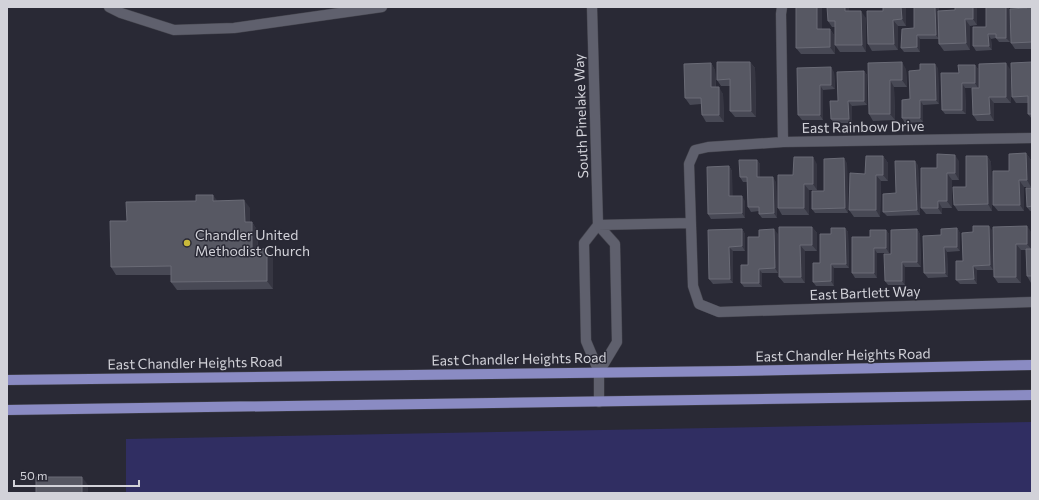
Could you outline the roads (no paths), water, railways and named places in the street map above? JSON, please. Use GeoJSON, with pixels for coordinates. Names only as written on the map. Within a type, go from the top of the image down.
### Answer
{"type":"FeatureCollection","features":[{"type":"Feature","properties":{"kind":"main road","name":"East Chandler Heights Road"},"geometry":{"type":"LineString","coordinates":[[7,380],[1032,365]]}},
{"type":"Feature","properties":{"kind":"main road"},"geometry":{"type":"LineString","coordinates":[[7,410],[1032,395]]}},
{"type":"Feature","properties":{"kind":"street"},"geometry":{"type":"LineString","coordinates":[[109,7],[121,13],[174,30],[234,28],[382,7]]}},
{"type":"Feature","properties":{"kind":"street","name":"South Pinelake Way"},"geometry":{"type":"LineString","coordinates":[[592,7],[598,225]]}},
{"type":"Feature","properties":{"kind":"street"},"geometry":{"type":"LineString","coordinates":[[782,7],[783,142]]}},
{"type":"Feature","properties":{"kind":"street","name":"East Rainbow Drive"},"geometry":{"type":"LineString","coordinates":[[691,223],[689,164],[695,150],[708,147],[783,142],[1032,138]]}},
{"type":"Feature","properties":{"kind":"street"},"geometry":{"type":"LineString","coordinates":[[598,225],[691,223]]}},
{"type":"Feature","properties":{"kind":"street","name":"East Bartlett Way"},"geometry":{"type":"LineString","coordinates":[[691,223],[693,286],[700,304],[719,312],[1032,302]]}},
{"type":"Feature","properties":{"kind":"street"},"geometry":{"type":"LineString","coordinates":[[598,225],[584,244],[586,341],[599,372],[599,402]]}},
{"type":"Feature","properties":{"kind":"street"},"geometry":{"type":"LineString","coordinates":[[598,225],[615,244],[617,342],[599,372]]}},
{"type":"Feature","properties":{"kind":"place","name":"Chandler United Methodist Church"},"geometry":{"type":"Point","coordinates":[187,243]}}]}
